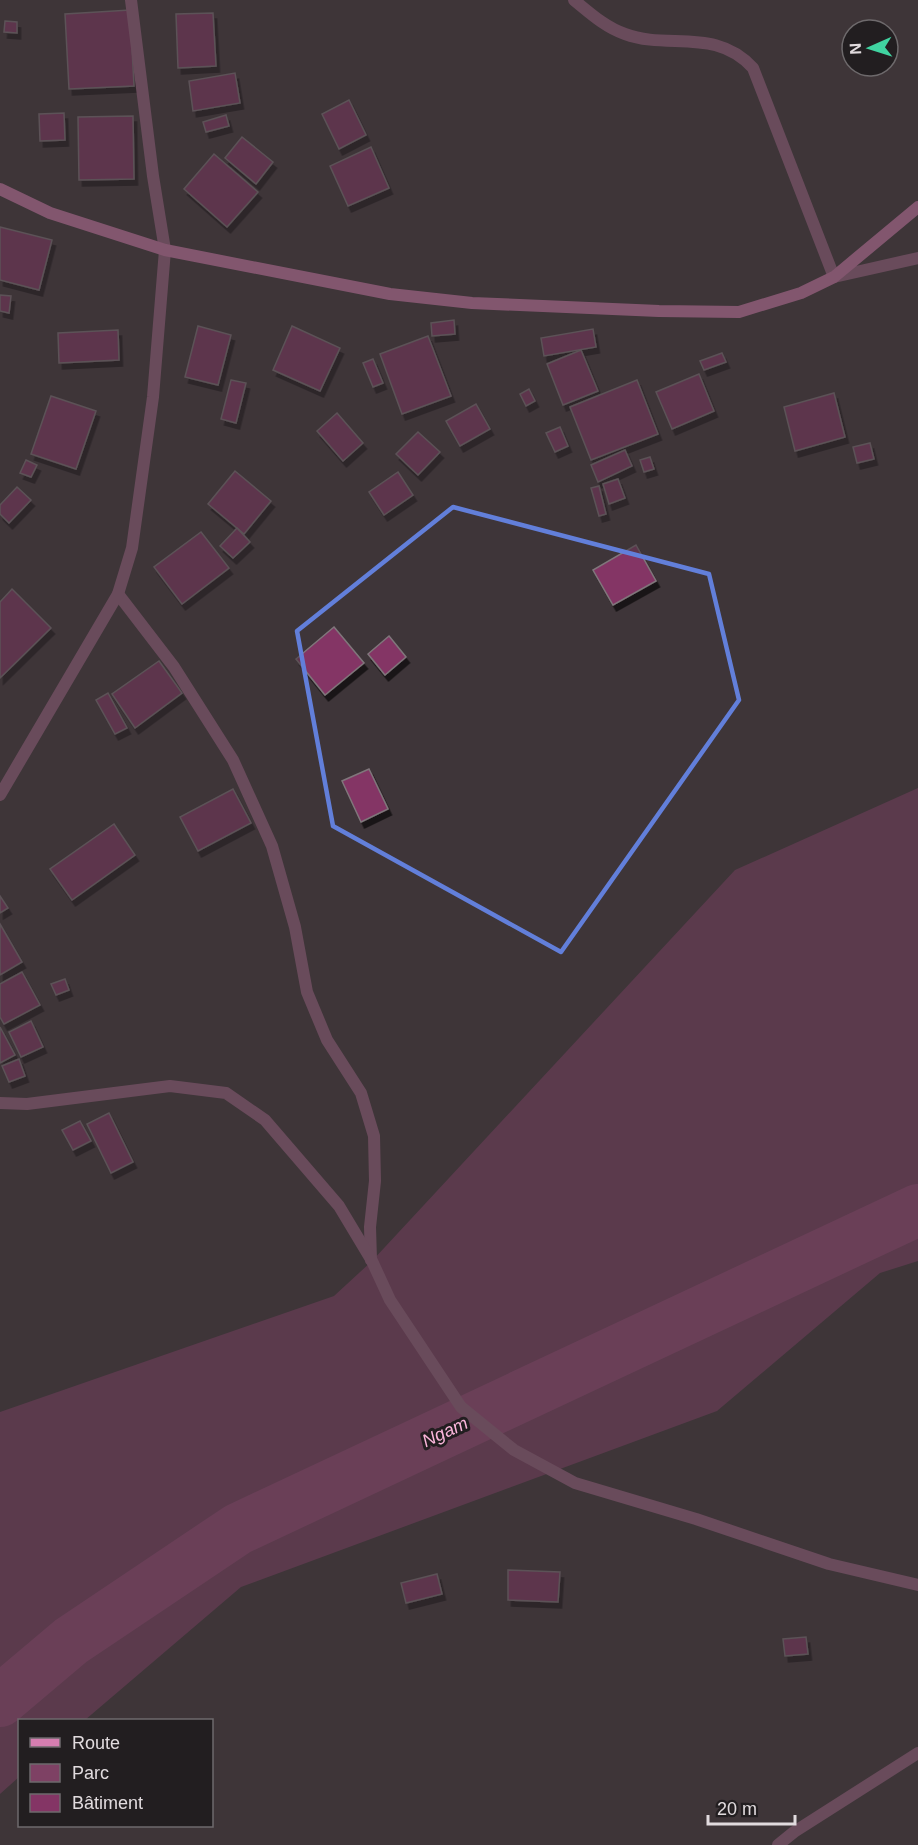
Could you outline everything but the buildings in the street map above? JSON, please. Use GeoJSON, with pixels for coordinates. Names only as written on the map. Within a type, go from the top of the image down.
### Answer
{"type":"FeatureCollection","features":[{"type":"Feature","properties":{"kind":"street"},"geometry":{"type":"LineString","coordinates":[[0,795],[118,594],[132,548],[153,398],[165,250],[132,0]]}},
{"type":"Feature","properties":{"kind":"street"},"geometry":{"type":"LineString","coordinates":[[574,0],[610,27],[627,35],[713,44],[743,57],[753,68],[834,277]]}},
{"type":"Feature","properties":{"kind":"street"},"geometry":{"type":"LineString","coordinates":[[0,189],[50,213],[165,250],[390,294],[472,303],[739,312],[801,293],[834,277],[918,258]]}},
{"type":"Feature","properties":{"kind":"street"},"geometry":{"type":"LineString","coordinates":[[834,277],[918,207]]}},
{"type":"Feature","properties":{"kind":"street"},"geometry":{"type":"LineString","coordinates":[[118,594],[174,668],[233,760],[272,846],[295,927],[307,992],[327,1040],[361,1093],[374,1136],[375,1181],[370,1227],[372,1261]]}},
{"type":"Feature","properties":{"kind":"street"},"geometry":{"type":"LineString","coordinates":[[0,1103],[27,1104],[170,1086],[226,1093],[265,1120],[339,1206],[372,1261],[390,1300],[461,1407],[514,1450],[575,1484],[696,1519],[829,1564],[918,1585]]}},
{"type":"Feature","properties":{"kind":"street"},"geometry":{"type":"LineString","coordinates":[[778,1845],[794,1832],[918,1753]]}},
{"type":"Feature","properties":{"kind":"highlighted area"},"geometry":{"type":"Polygon","coordinates":[[[453,507],[709,574],[739,700],[561,952],[333,826],[297,631],[453,507]]]}},
{"type":"Feature","properties":{"kind":"green space"},"geometry":{"type":"Polygon","coordinates":[[[918,788],[918,1261],[880,1273],[717,1411],[241,1587],[86,1719],[18,1719],[18,1778],[0,1794],[0,1412],[334,1296],[372,1261],[735,870],[918,788]]]}},
{"type":"Feature","properties":{"kind":"waterway","name":"Ngam"},"geometry":{"type":"LineString","coordinates":[[0,1701],[71,1641],[238,1529],[918,1210]]}}]}
